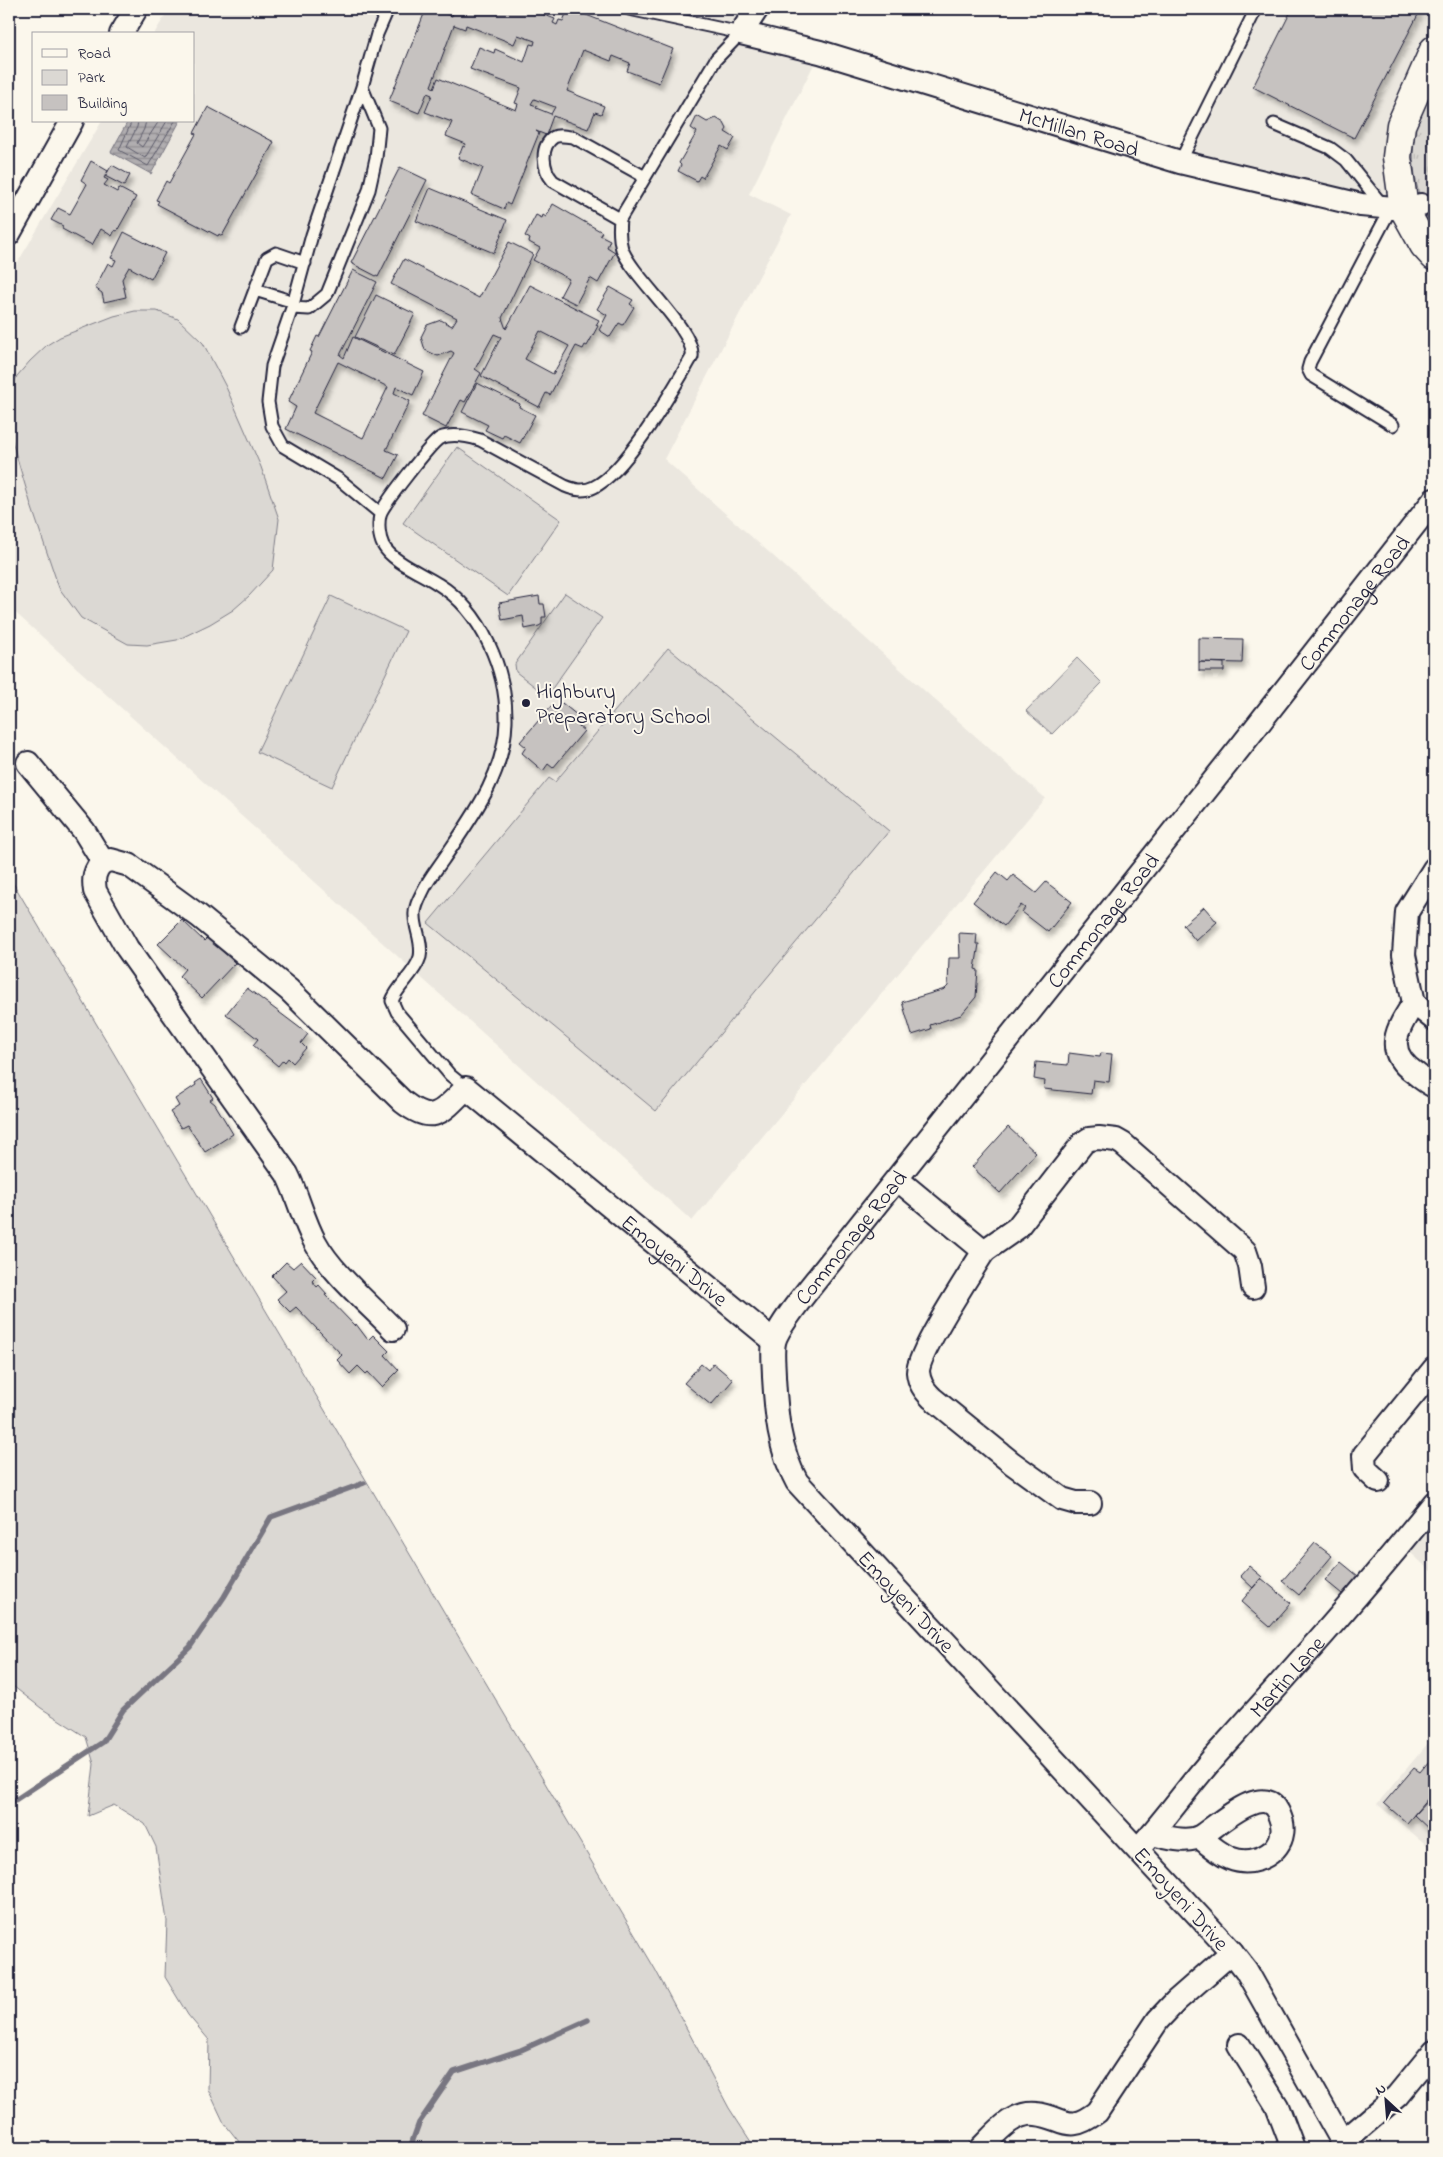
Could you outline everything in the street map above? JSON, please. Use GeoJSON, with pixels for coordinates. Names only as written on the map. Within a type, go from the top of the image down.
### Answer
{"type":"FeatureCollection","features":[{"type":"Feature","properties":{"kind":"street"},"geometry":{"type":"LineString","coordinates":[[122,32],[136,9]]}},
{"type":"Feature","properties":{"kind":"street"},"geometry":{"type":"LineString","coordinates":[[741,33],[757,9]]}},
{"type":"Feature","properties":{"kind":"street","name":"McMillan Road"},"geometry":{"type":"LineString","coordinates":[[741,33],[820,52],[1180,162],[1316,196],[1361,205],[1400,207]]}},
{"type":"Feature","properties":{"kind":"street"},"geometry":{"type":"LineString","coordinates":[[1434,50],[1401,125],[1397,157],[1400,207],[1424,245],[1434,256]]}},
{"type":"Feature","properties":{"kind":"street"},"geometry":{"type":"LineString","coordinates":[[1400,207],[1413,168],[1413,141],[1420,110],[1434,84]]}},
{"type":"Feature","properties":{"kind":"street"},"geometry":{"type":"LineString","coordinates":[[9,234],[71,122]]}},
{"type":"Feature","properties":{"kind":"street"},"geometry":{"type":"LineString","coordinates":[[1400,207],[1434,237]]}},
{"type":"Feature","properties":{"kind":"street","name":"Commonage Road"},"geometry":{"type":"LineString","coordinates":[[774,1341],[792,1311],[1242,745],[1434,500]]}},
{"type":"Feature","properties":{"kind":"street"},"geometry":{"type":"LineString","coordinates":[[28,763],[84,831],[103,862]]}},
{"type":"Feature","properties":{"kind":"street"},"geometry":{"type":"LineString","coordinates":[[393,1329],[324,1256],[307,1226],[295,1189],[287,1174],[127,948],[95,891],[93,882],[95,874],[103,862],[111,860],[129,865],[237,946],[289,990],[403,1102],[417,1112],[428,1116],[438,1112],[449,1105],[466,1088]]}},
{"type":"Feature","properties":{"kind":"street"},"geometry":{"type":"LineString","coordinates":[[1434,869],[1407,912],[1404,955],[1414,1003],[1434,1019]]}},
{"type":"Feature","properties":{"kind":"street"},"geometry":{"type":"LineString","coordinates":[[1414,1003],[1400,1026],[1395,1040],[1396,1054],[1409,1070],[1434,1086]]}},
{"type":"Feature","properties":{"kind":"street","name":"Emoyeni Drive"},"geometry":{"type":"LineString","coordinates":[[466,1088],[774,1341],[777,1415],[789,1468],[797,1482],[831,1520],[1145,1842],[1246,1970],[1344,2145]]}},
{"type":"Feature","properties":{"kind":"street"},"geometry":{"type":"LineString","coordinates":[[1090,1503],[1076,1503],[1062,1499],[1012,1464],[932,1398],[919,1381],[920,1362],[984,1251],[1017,1228],[1083,1144],[1094,1138],[1109,1138],[1123,1144],[1244,1250],[1250,1266],[1253,1287]]}},
{"type":"Feature","properties":{"kind":"street"},"geometry":{"type":"LineString","coordinates":[[897,1179],[984,1251]]}},
{"type":"Feature","properties":{"kind":"street"},"geometry":{"type":"LineString","coordinates":[[1378,1481],[1365,1469],[1364,1455],[1434,1369]]}},
{"type":"Feature","properties":{"kind":"street","name":"Martin Lane"},"geometry":{"type":"LineString","coordinates":[[1145,1842],[1222,1748],[1264,1703],[1401,1544],[1434,1502]]}},
{"type":"Feature","properties":{"kind":"street"},"geometry":{"type":"LineString","coordinates":[[1145,1842],[1200,1837]]}},
{"type":"Feature","properties":{"kind":"street"},"geometry":{"type":"LineString","coordinates":[[981,2148],[998,2129],[1008,2122],[1025,2115],[1036,2114],[1072,2124],[1086,2121],[1097,2112],[1158,2020],[1176,2001],[1232,1952]]}},
{"type":"Feature","properties":{"kind":"street"},"geometry":{"type":"LineString","coordinates":[[1239,2045],[1277,2106],[1289,2132],[1293,2148]]}},
{"type":"Feature","properties":{"kind":"street"},"geometry":{"type":"LineString","coordinates":[[1344,2145],[1397,2096],[1434,2051]]}},
{"type":"Feature","properties":{"kind":"lane"},"geometry":{"type":"LineString","coordinates":[[380,513],[340,480],[283,446],[274,431],[269,417],[268,402],[272,366],[362,87],[377,34],[388,9]]}},
{"type":"Feature","properties":{"kind":"lane"},"geometry":{"type":"LineString","coordinates":[[629,9],[741,33]]}},
{"type":"Feature","properties":{"kind":"lane"},"geometry":{"type":"LineString","coordinates":[[1180,162],[1256,9]]}},
{"type":"Feature","properties":{"kind":"lane"},"geometry":{"type":"LineString","coordinates":[[466,1088],[450,1075],[397,1012],[392,1002],[418,964],[420,939],[414,918],[423,890],[484,798],[495,773],[504,743],[505,703],[491,646],[479,624],[440,585],[410,568],[389,552],[380,534],[380,513],[429,447],[442,437],[466,436],[480,440],[565,486],[579,490],[594,487],[607,478],[632,449],[667,401],[692,357],[693,350],[686,335],[640,277],[622,250],[619,233],[620,219],[716,59],[741,33]]}},
{"type":"Feature","properties":{"kind":"lane"},"geometry":{"type":"LineString","coordinates":[[255,290],[308,309],[327,294],[370,190],[376,158],[379,128],[362,87]]}},
{"type":"Feature","properties":{"kind":"lane"},"geometry":{"type":"LineString","coordinates":[[1274,124],[1330,148],[1400,207],[1310,362],[1308,369],[1311,375],[1393,425]]}},
{"type":"Feature","properties":{"kind":"lane"},"geometry":{"type":"LineString","coordinates":[[620,219],[553,181],[546,173],[544,157],[550,141],[554,136],[560,135],[573,138],[645,177]]}},
{"type":"Feature","properties":{"kind":"lane"},"geometry":{"type":"LineString","coordinates":[[241,326],[267,258],[271,254],[276,253],[305,263]]}},
{"type":"Feature","properties":{"kind":"shaded area","name":"Highbury Preparatory School"},"geometry":{"type":"Polygon","coordinates":[[[169,9],[734,9],[754,14],[741,32],[820,52],[749,194],[791,215],[664,459],[1045,798],[692,1221],[9,607],[9,277],[101,122],[195,122],[195,32],[155,32],[169,9]]]}},
{"type":"Feature","properties":{"kind":"shaded area"},"geometry":{"type":"Polygon","coordinates":[[[1256,9],[1434,9],[1434,84],[1420,110],[1421,205],[1180,162],[1256,9]]]}},
{"type":"Feature","properties":{"kind":"shaded area"},"geometry":{"type":"Polygon","coordinates":[[[1434,1503],[1434,1574],[1401,1544],[1434,1503]]]}},
{"type":"Feature","properties":{"kind":"shaded area"},"geometry":{"type":"Polygon","coordinates":[[[1434,1736],[1434,1851],[1377,1804],[1434,1736]]]}},
{"type":"Feature","properties":{"kind":"green space"},"geometry":{"type":"Polygon","coordinates":[[[1434,84],[1434,237],[1418,191],[1413,160],[1413,144],[1420,112],[1434,84]]]}},
{"type":"Feature","properties":{"kind":"green space"},"geometry":{"type":"Polygon","coordinates":[[[135,311],[157,311],[178,319],[203,343],[226,387],[261,467],[279,519],[273,570],[249,596],[233,610],[177,640],[147,645],[128,644],[81,618],[59,588],[9,431],[9,392],[17,376],[30,361],[47,345],[60,337],[114,316],[135,311]]]}},
{"type":"Feature","properties":{"kind":"green space"},"geometry":{"type":"Polygon","coordinates":[[[457,447],[561,520],[508,596],[403,523],[457,447]]]}},
{"type":"Feature","properties":{"kind":"green space"},"geometry":{"type":"Polygon","coordinates":[[[565,593],[602,618],[551,690],[543,693],[516,672],[515,664],[565,593]]]}},
{"type":"Feature","properties":{"kind":"green space"},"geometry":{"type":"Polygon","coordinates":[[[331,596],[406,631],[332,787],[257,752],[331,596]]]}},
{"type":"Feature","properties":{"kind":"green space"},"geometry":{"type":"Polygon","coordinates":[[[668,648],[889,831],[656,1111],[428,923],[549,778],[555,782],[668,648]]]}},
{"type":"Feature","properties":{"kind":"green space"},"geometry":{"type":"Polygon","coordinates":[[[1077,658],[1102,683],[1052,734],[1026,711],[1077,658]]]}},
{"type":"Feature","properties":{"kind":"green space"},"geometry":{"type":"Polygon","coordinates":[[[9,876],[655,1969],[729,2108],[755,2148],[244,2148],[224,2123],[208,2089],[209,2040],[188,2015],[165,1977],[167,1921],[156,1847],[145,1824],[114,1805],[88,1816],[94,1764],[86,1737],[41,1708],[9,1683],[9,876]]]}},
{"type":"Feature","properties":{"kind":"water"},"geometry":{"type":"Polygon","coordinates":[[[127,122],[179,122],[151,174],[111,152],[127,122]]]}},
{"type":"Feature","properties":{"kind":"building"},"geometry":{"type":"Polygon","coordinates":[[[426,9],[442,9],[447,11],[446,14],[452,16],[454,9],[529,9],[555,19],[553,23],[557,25],[559,20],[563,21],[568,9],[571,9],[673,49],[659,83],[627,71],[630,63],[613,56],[611,61],[583,50],[567,91],[604,106],[601,114],[595,112],[588,129],[553,116],[546,135],[536,131],[539,133],[510,205],[506,203],[504,209],[472,195],[483,168],[458,158],[463,146],[465,147],[466,144],[446,136],[452,122],[425,112],[432,95],[427,93],[419,113],[389,101],[426,9]],[[454,25],[431,86],[434,88],[438,78],[516,110],[518,104],[515,103],[521,88],[470,69],[479,47],[494,53],[495,49],[524,62],[530,44],[534,45],[535,41],[518,35],[514,44],[466,25],[465,29],[454,25]],[[534,99],[531,104],[551,114],[555,107],[534,99]]]}},
{"type":"Feature","properties":{"kind":"building"},"geometry":{"type":"Polygon","coordinates":[[[1292,9],[1421,9],[1354,138],[1253,87],[1292,9]]]}},
{"type":"Feature","properties":{"kind":"building"},"geometry":{"type":"Polygon","coordinates":[[[208,107],[274,142],[222,236],[219,234],[218,236],[157,204],[159,201],[156,200],[166,181],[169,183],[196,134],[194,133],[208,107]]]}},
{"type":"Feature","properties":{"kind":"building"},"geometry":{"type":"Polygon","coordinates":[[[697,116],[707,122],[716,118],[724,123],[727,129],[725,132],[735,138],[728,150],[721,146],[703,178],[700,176],[697,181],[678,171],[681,165],[679,163],[697,132],[691,128],[697,116]]]}},
{"type":"Feature","properties":{"kind":"building"},"geometry":{"type":"Polygon","coordinates":[[[91,161],[108,171],[104,178],[108,180],[104,185],[117,192],[119,188],[136,197],[117,231],[115,230],[112,236],[101,229],[92,245],[62,229],[63,226],[51,220],[58,208],[70,214],[87,184],[81,180],[91,161]]]}},
{"type":"Feature","properties":{"kind":"building"},"geometry":{"type":"Polygon","coordinates":[[[112,165],[130,175],[124,186],[105,176],[112,165]]]}},
{"type":"Feature","properties":{"kind":"building"},"geometry":{"type":"Polygon","coordinates":[[[400,167],[427,180],[378,277],[351,263],[400,167]]]}},
{"type":"Feature","properties":{"kind":"building"},"geometry":{"type":"Polygon","coordinates":[[[430,188],[507,220],[494,253],[416,221],[430,188]]]}},
{"type":"Feature","properties":{"kind":"building"},"geometry":{"type":"Polygon","coordinates":[[[553,204],[602,232],[600,235],[610,240],[607,247],[615,252],[598,283],[590,278],[576,304],[560,296],[569,279],[533,260],[540,248],[529,242],[530,239],[525,236],[536,215],[542,218],[543,215],[546,217],[553,204]]]}},
{"type":"Feature","properties":{"kind":"building"},"geometry":{"type":"Polygon","coordinates":[[[124,232],[165,253],[151,279],[129,267],[122,279],[126,297],[104,302],[102,293],[95,288],[108,263],[113,266],[116,260],[111,258],[124,232]]]}},
{"type":"Feature","properties":{"kind":"building"},"geometry":{"type":"Polygon","coordinates":[[[509,242],[533,254],[502,318],[506,329],[530,285],[599,320],[596,325],[598,326],[587,346],[585,345],[583,349],[576,346],[550,395],[546,393],[539,407],[481,376],[501,337],[494,334],[475,369],[481,373],[465,402],[461,400],[446,428],[422,416],[454,353],[451,351],[438,356],[425,350],[421,337],[427,325],[441,320],[452,326],[457,318],[391,284],[404,259],[479,298],[509,242]],[[540,331],[525,359],[553,374],[569,346],[540,331]]]}},
{"type":"Feature","properties":{"kind":"building"},"geometry":{"type":"Polygon","coordinates":[[[353,270],[377,282],[340,355],[344,358],[353,337],[424,372],[413,395],[396,387],[394,393],[410,401],[386,450],[398,455],[386,478],[286,429],[296,407],[288,402],[312,352],[310,351],[317,336],[319,337],[353,270]],[[338,362],[313,413],[363,438],[388,387],[338,362]]]}},
{"type":"Feature","properties":{"kind":"building"},"geometry":{"type":"Polygon","coordinates":[[[610,287],[633,300],[630,304],[634,307],[623,325],[619,323],[610,337],[599,330],[607,315],[597,309],[610,287]]]}},
{"type":"Feature","properties":{"kind":"building"},"geometry":{"type":"Polygon","coordinates":[[[376,295],[415,314],[394,355],[355,337],[376,295]]]}},
{"type":"Feature","properties":{"kind":"building"},"geometry":{"type":"Polygon","coordinates":[[[477,383],[520,404],[519,407],[535,415],[520,443],[504,435],[502,438],[485,430],[488,425],[462,412],[477,383]]]}},
{"type":"Feature","properties":{"kind":"building"},"geometry":{"type":"Polygon","coordinates":[[[539,596],[540,604],[544,604],[546,617],[542,617],[542,624],[539,626],[525,629],[523,616],[502,620],[499,603],[539,596]]]}},
{"type":"Feature","properties":{"kind":"building"},"geometry":{"type":"Polygon","coordinates":[[[1199,638],[1243,639],[1242,663],[1199,662],[1199,638]]]}},
{"type":"Feature","properties":{"kind":"building"},"geometry":{"type":"Polygon","coordinates":[[[1199,662],[1224,663],[1224,671],[1199,671],[1199,662]]]}},
{"type":"Feature","properties":{"kind":"building"},"geometry":{"type":"Polygon","coordinates":[[[562,703],[583,720],[578,726],[584,731],[553,768],[548,764],[543,771],[522,753],[526,747],[520,742],[552,705],[556,709],[562,703]]]}},
{"type":"Feature","properties":{"kind":"building"},"geometry":{"type":"Polygon","coordinates":[[[997,872],[1008,881],[1013,875],[1036,893],[1046,882],[1072,902],[1048,932],[1022,912],[1025,908],[1021,905],[1004,926],[973,902],[997,872]]]}},
{"type":"Feature","properties":{"kind":"building"},"geometry":{"type":"Polygon","coordinates":[[[1204,907],[1217,922],[1196,941],[1183,925],[1204,907]]]}},
{"type":"Feature","properties":{"kind":"building"},"geometry":{"type":"Polygon","coordinates":[[[182,920],[204,941],[208,937],[235,963],[202,998],[179,976],[185,969],[158,944],[182,920]]]}},
{"type":"Feature","properties":{"kind":"building"},"geometry":{"type":"Polygon","coordinates":[[[959,933],[977,934],[976,944],[979,944],[975,969],[978,970],[976,997],[961,1015],[930,1025],[931,1029],[912,1035],[902,1002],[945,989],[948,986],[949,958],[960,958],[959,933]]]}},
{"type":"Feature","properties":{"kind":"building"},"geometry":{"type":"Polygon","coordinates":[[[247,988],[308,1034],[301,1043],[306,1048],[293,1063],[288,1058],[285,1062],[283,1060],[278,1066],[253,1045],[258,1039],[226,1014],[247,988]]]}},
{"type":"Feature","properties":{"kind":"building"},"geometry":{"type":"Polygon","coordinates":[[[1069,1053],[1100,1057],[1101,1053],[1112,1054],[1109,1082],[1093,1080],[1091,1094],[1044,1089],[1045,1081],[1034,1079],[1036,1062],[1068,1065],[1069,1053]]]}},
{"type":"Feature","properties":{"kind":"building"},"geometry":{"type":"Polygon","coordinates":[[[201,1079],[213,1098],[210,1100],[215,1104],[233,1134],[205,1152],[187,1125],[181,1128],[170,1112],[179,1106],[175,1099],[196,1085],[195,1083],[201,1079]]]}},
{"type":"Feature","properties":{"kind":"building"},"geometry":{"type":"Polygon","coordinates":[[[1008,1127],[1036,1153],[1000,1193],[972,1167],[1008,1127]]]}},
{"type":"Feature","properties":{"kind":"building"},"geometry":{"type":"Polygon","coordinates":[[[301,1261],[316,1277],[312,1281],[317,1287],[319,1285],[327,1294],[325,1295],[355,1326],[356,1324],[368,1340],[373,1335],[389,1351],[385,1355],[399,1370],[382,1387],[368,1372],[366,1374],[358,1366],[350,1374],[337,1360],[342,1355],[296,1307],[290,1312],[277,1299],[286,1291],[272,1276],[286,1262],[293,1268],[301,1261]]]}},
{"type":"Feature","properties":{"kind":"building"},"geometry":{"type":"Polygon","coordinates":[[[713,1363],[733,1380],[711,1405],[684,1383],[701,1364],[708,1370],[713,1363]]]}},
{"type":"Feature","properties":{"kind":"building"},"geometry":{"type":"Polygon","coordinates":[[[1315,1543],[1332,1556],[1299,1595],[1282,1581],[1315,1543]]]}},
{"type":"Feature","properties":{"kind":"building"},"geometry":{"type":"Polygon","coordinates":[[[1341,1562],[1358,1576],[1342,1594],[1325,1580],[1341,1562]]]}},
{"type":"Feature","properties":{"kind":"building"},"geometry":{"type":"Polygon","coordinates":[[[1249,1566],[1262,1577],[1253,1588],[1240,1576],[1249,1566]]]}},
{"type":"Feature","properties":{"kind":"building"},"geometry":{"type":"Polygon","coordinates":[[[1261,1578],[1291,1603],[1270,1627],[1241,1602],[1261,1578]]]}},
{"type":"Feature","properties":{"kind":"building"},"geometry":{"type":"Polygon","coordinates":[[[1434,1755],[1434,1791],[1407,1823],[1384,1803],[1414,1768],[1420,1772],[1434,1755]]]}},
{"type":"Feature","properties":{"kind":"building"},"geometry":{"type":"Polygon","coordinates":[[[1430,1798],[1434,1802],[1434,1830],[1432,1832],[1414,1815],[1430,1798]]]}},
{"type":"Feature","properties":{"kind":"waterway"},"geometry":{"type":"LineString","coordinates":[[9,1804],[103,1742],[123,1710],[190,1647],[224,1597],[271,1517],[364,1483]]}},
{"type":"Feature","properties":{"kind":"waterway"},"geometry":{"type":"LineString","coordinates":[[410,2148],[419,2123],[454,2072],[521,2050],[588,2020]]}},
{"type":"Feature","properties":{"kind":"place","name":"Highbury Preparatory School"},"geometry":{"type":"Point","coordinates":[526,703]}}]}
